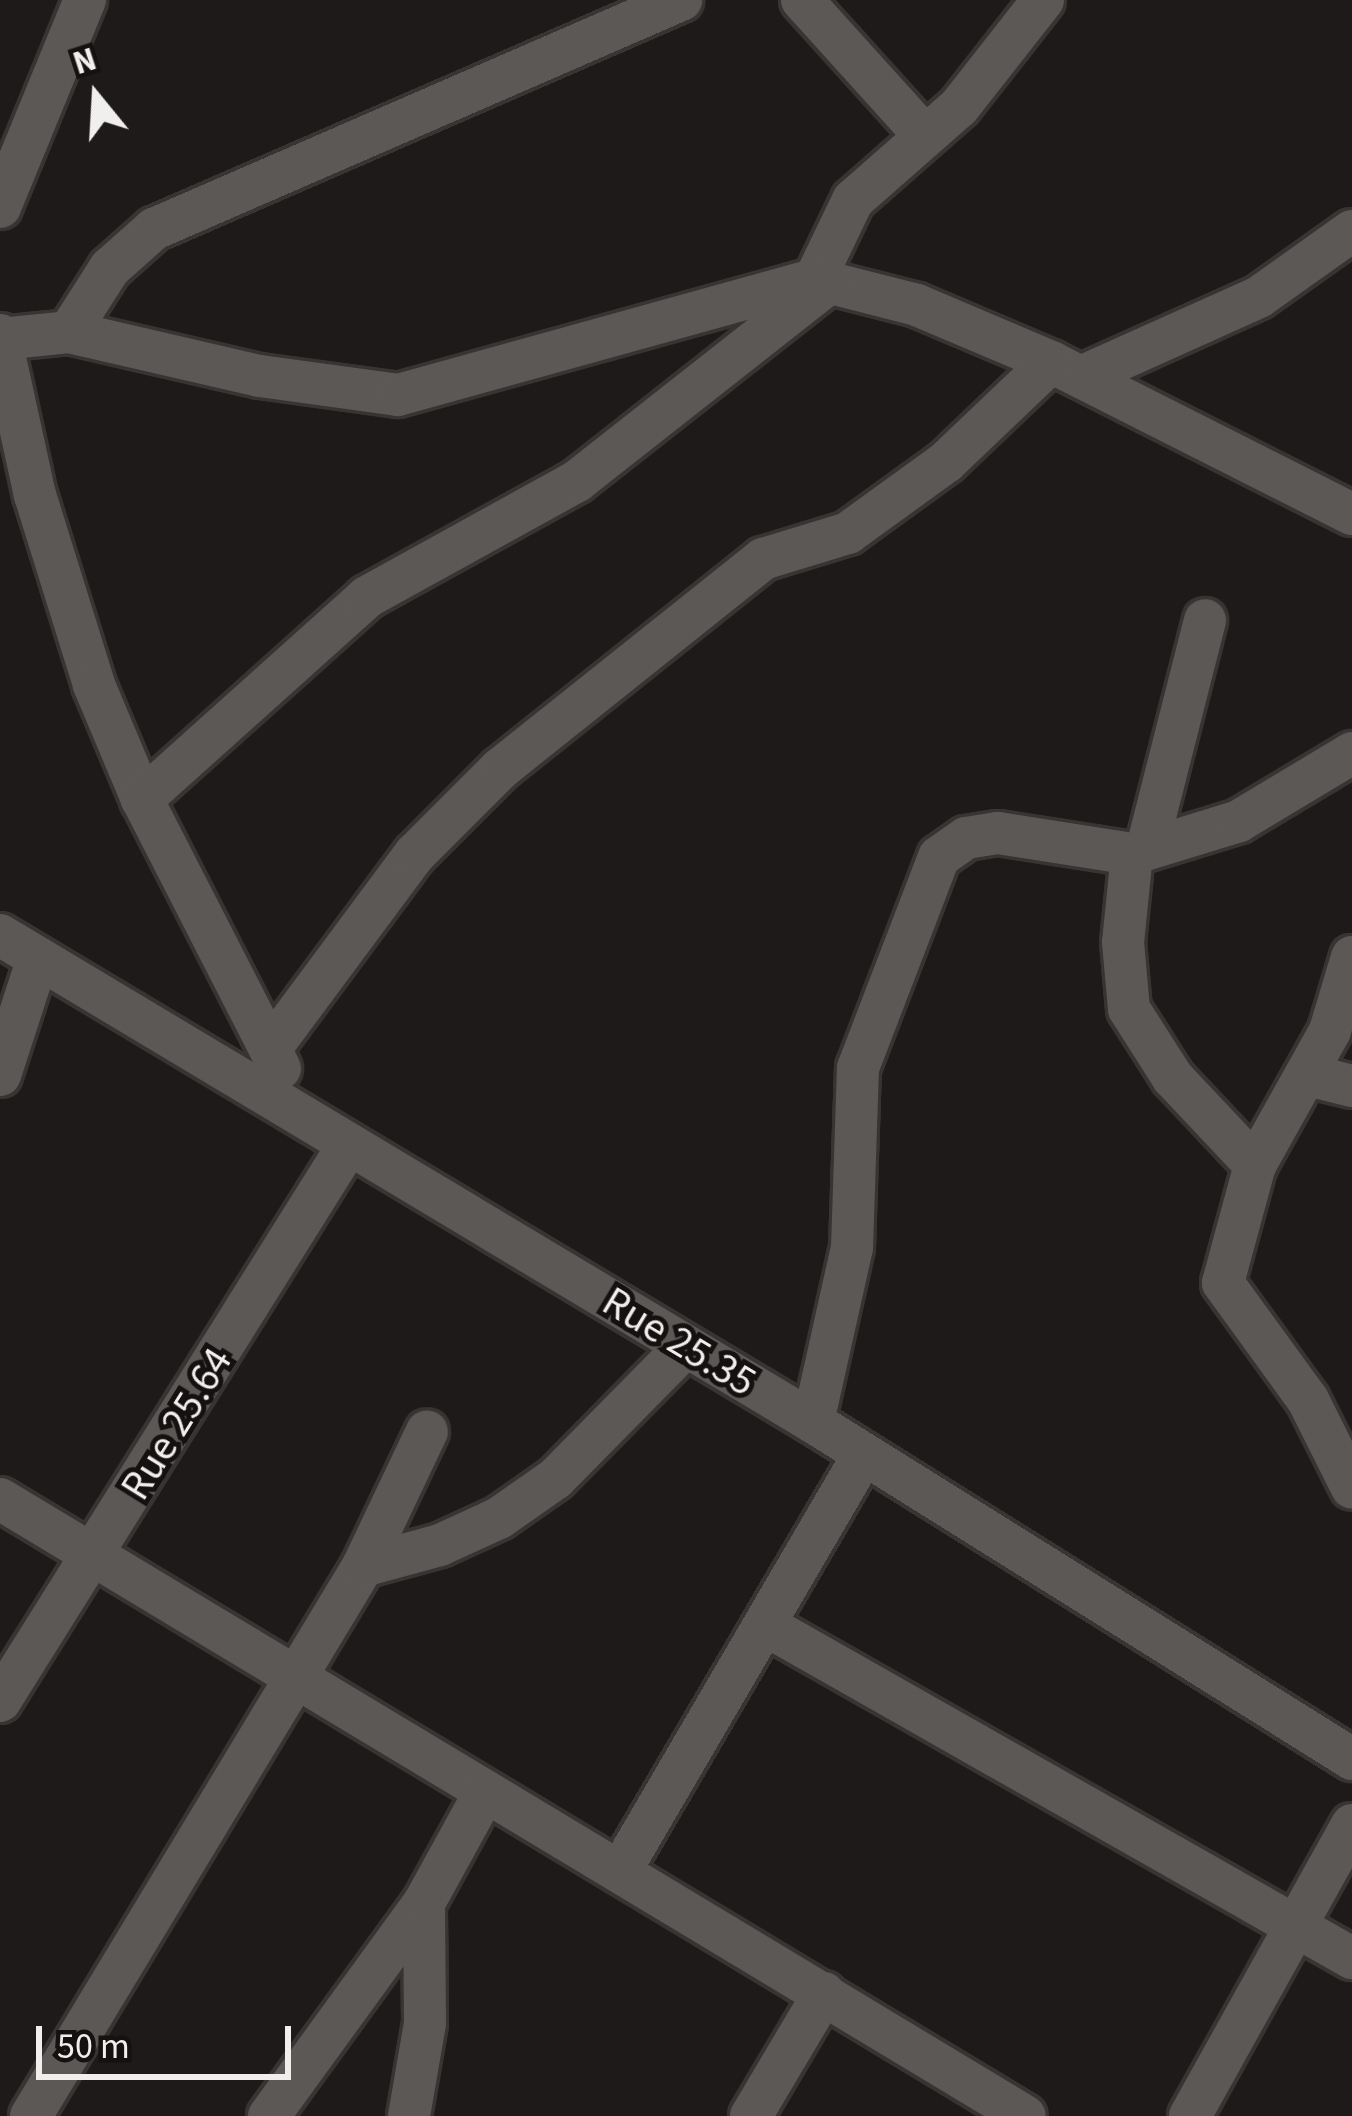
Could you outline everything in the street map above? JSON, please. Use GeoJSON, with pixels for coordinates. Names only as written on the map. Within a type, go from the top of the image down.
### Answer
{"type":"FeatureCollection","features":[{"type":"Feature","properties":{"kind":"street"},"geometry":{"type":"LineString","coordinates":[[0,207],[85,0]]}},
{"type":"Feature","properties":{"kind":"street"},"geometry":{"type":"LineString","coordinates":[[69,332],[110,268],[154,229],[681,0]]}},
{"type":"Feature","properties":{"kind":"street"},"geometry":{"type":"LineString","coordinates":[[802,0],[924,135]]}},
{"type":"Feature","properties":{"kind":"street"},"geometry":{"type":"LineString","coordinates":[[142,799],[367,597],[578,481],[822,281],[853,200],[958,107],[1043,0]]}},
{"type":"Feature","properties":{"kind":"street"},"geometry":{"type":"LineString","coordinates":[[270,1049],[415,854],[500,769],[763,559],[848,533],[1066,370],[1259,297],[1352,231]]}},
{"type":"Feature","properties":{"kind":"street"},"geometry":{"type":"LineString","coordinates":[[304,1118],[142,799],[94,685],[35,495],[1,337],[69,332],[260,376],[398,394],[822,281],[917,305],[1066,370],[1352,514]]}},
{"type":"Feature","properties":{"kind":"street"},"geometry":{"type":"LineString","coordinates":[[1205,620],[1140,849],[1123,942],[1129,1009],[1173,1078],[1256,1165]]}},
{"type":"Feature","properties":{"kind":"street"},"geometry":{"type":"LineString","coordinates":[[813,1421],[852,1248],[858,1068],[916,934],[927,877],[966,838],[998,833],[1140,849],[1239,821],[1352,753]]}},
{"type":"Feature","properties":{"kind":"street","name":"Rue 25.35"},"geometry":{"type":"LineString","coordinates":[[0,935],[813,1421],[1352,1759]]}},
{"type":"Feature","properties":{"kind":"street"},"geometry":{"type":"LineString","coordinates":[[1352,957],[1308,1075],[1256,1165],[1226,1271],[1227,1297],[1308,1400],[1352,1488]]}},
{"type":"Feature","properties":{"kind":"street"},"geometry":{"type":"LineString","coordinates":[[0,1075],[38,958]]}},
{"type":"Feature","properties":{"kind":"street"},"geometry":{"type":"LineString","coordinates":[[1308,1075],[1352,1086]]}},
{"type":"Feature","properties":{"kind":"street","name":"Rue 25.64"},"geometry":{"type":"LineString","coordinates":[[0,1701],[96,1557],[349,1144]]}},
{"type":"Feature","properties":{"kind":"street"},"geometry":{"type":"LineString","coordinates":[[363,1566],[440,1545],[499,1518],[555,1479],[686,1347]]}},
{"type":"Feature","properties":{"kind":"street"},"geometry":{"type":"LineString","coordinates":[[31,2116],[291,1675],[363,1566],[427,1431]]}},
{"type":"Feature","properties":{"kind":"street"},"geometry":{"type":"LineString","coordinates":[[622,1868],[863,1455]]}},
{"type":"Feature","properties":{"kind":"street"},"geometry":{"type":"LineString","coordinates":[[0,1499],[485,1792],[622,1868],[1009,2112]]}},
{"type":"Feature","properties":{"kind":"street"},"geometry":{"type":"LineString","coordinates":[[767,1626],[1352,1958]]}},
{"type":"Feature","properties":{"kind":"street"},"geometry":{"type":"LineString","coordinates":[[269,2116],[424,1903],[485,1792]]}},
{"type":"Feature","properties":{"kind":"street"},"geometry":{"type":"LineString","coordinates":[[1190,2116],[1352,1825]]}},
{"type":"Feature","properties":{"kind":"street"},"geometry":{"type":"LineString","coordinates":[[409,2116],[425,2023],[424,1903]]}},
{"type":"Feature","properties":{"kind":"street"},"geometry":{"type":"LineString","coordinates":[[751,2116],[824,1993]]}}]}
